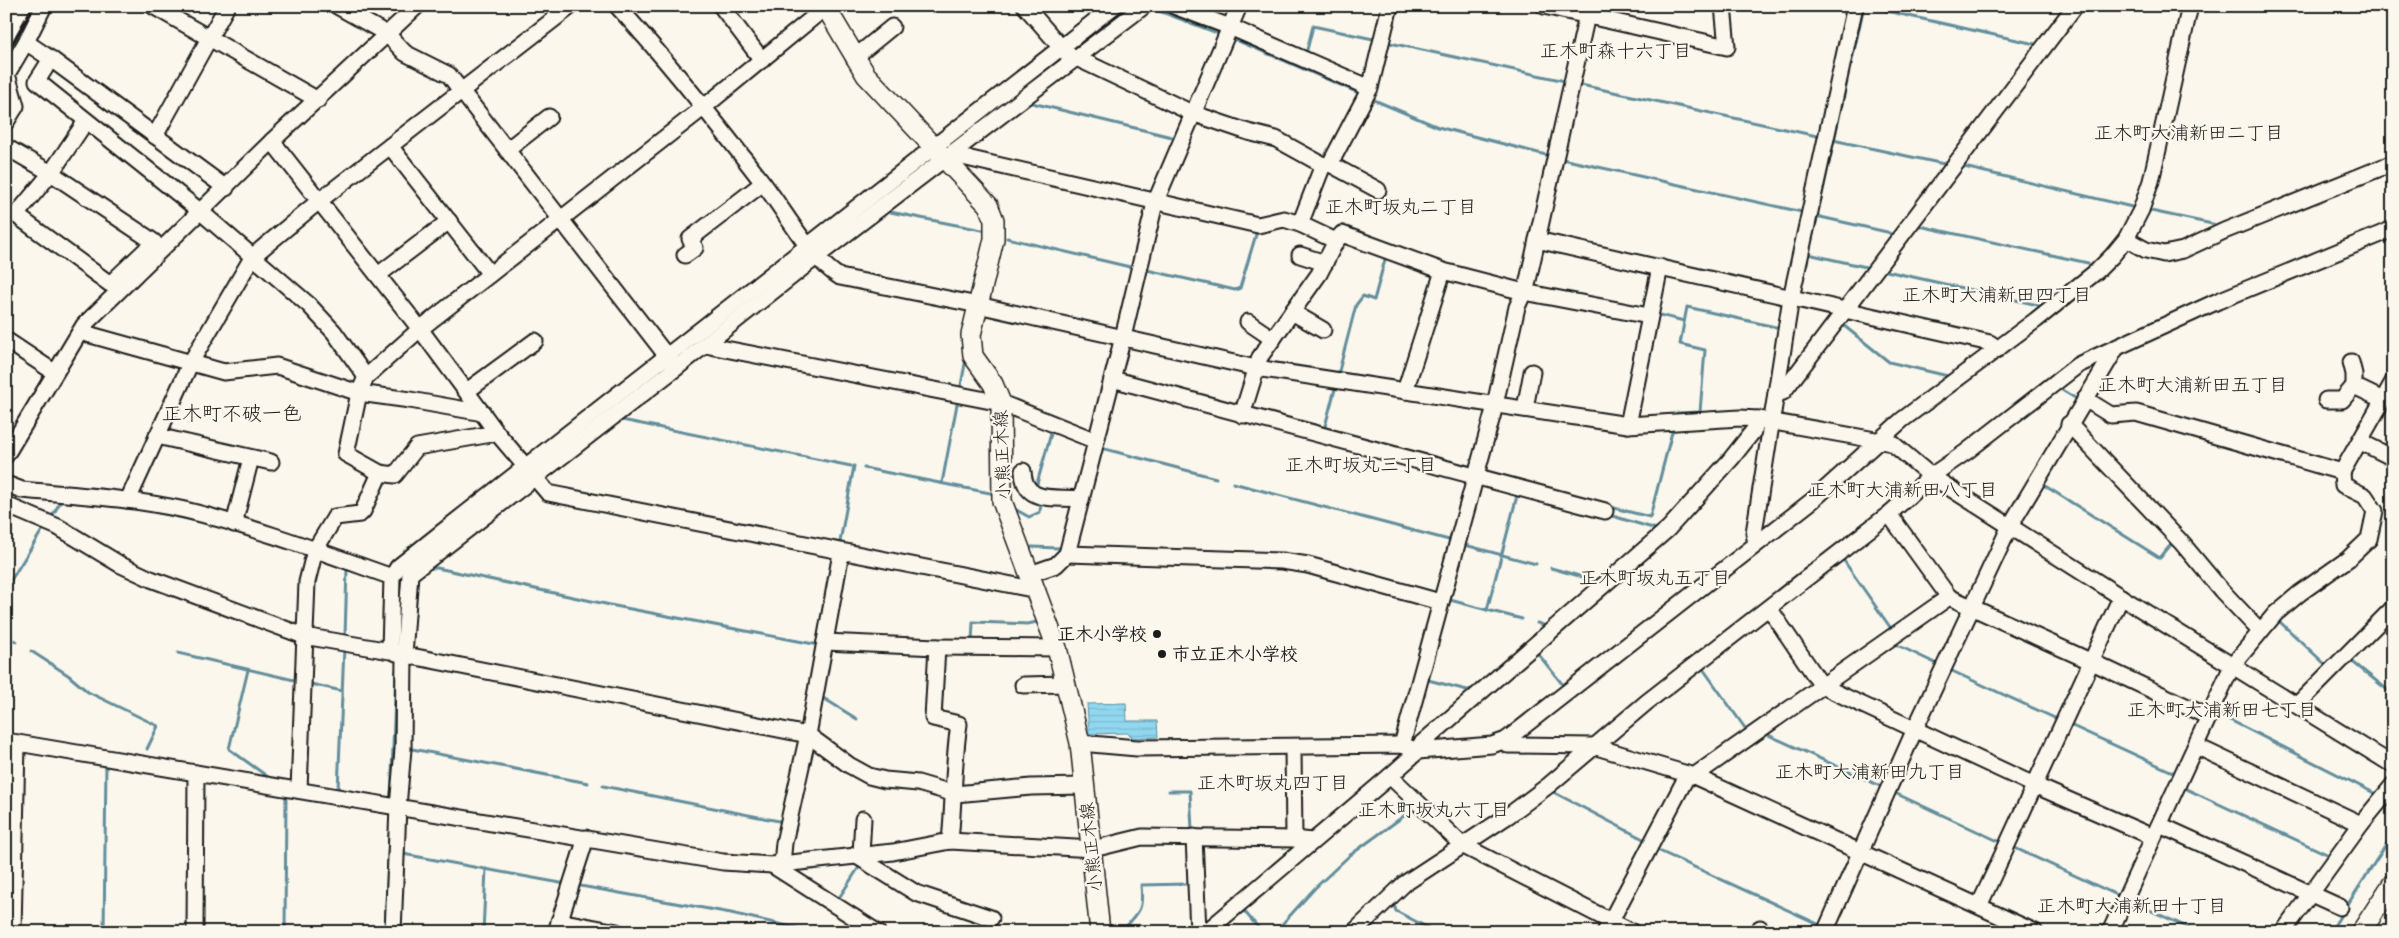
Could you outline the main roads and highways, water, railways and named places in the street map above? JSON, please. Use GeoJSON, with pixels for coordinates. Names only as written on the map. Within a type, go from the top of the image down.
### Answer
{"type":"FeatureCollection","features":[{"type":"Feature","properties":{"kind":"main road","name":"小熊正木線"},"geometry":{"type":"LineString","coordinates":[[826,7],[854,58],[866,75],[988,205],[994,220],[994,240],[972,335],[973,356],[993,384],[1001,403],[1002,501],[1034,582],[1057,648],[1080,743],[1093,850],[1100,932]]}},
{"type":"Feature","properties":{"kind":"main road"},"geometry":{"type":"LineString","coordinates":[[2361,932],[2393,883]]}},
{"type":"Feature","properties":{"kind":"water"},"geometry":{"type":"Polygon","coordinates":[[[1126,703],[1127,721],[1157,721],[1158,737],[1134,738],[1127,733],[1089,734],[1087,704],[1126,703]]]}},
{"type":"Feature","properties":{"kind":"waterway"},"geometry":{"type":"LineString","coordinates":[[1075,48],[1129,6]]}},
{"type":"Feature","properties":{"kind":"waterway"},"geometry":{"type":"LineString","coordinates":[[1864,6],[2035,44]]}},
{"type":"Feature","properties":{"kind":"waterway"},"geometry":{"type":"LineString","coordinates":[[1851,65],[1864,6]]}},
{"type":"Feature","properties":{"kind":"waterway"},"geometry":{"type":"LineString","coordinates":[[1154,9],[1220,34]]}},
{"type":"Feature","properties":{"kind":"waterway"},"geometry":{"type":"LineString","coordinates":[[1306,54],[1313,26],[1373,39]]}},
{"type":"Feature","properties":{"kind":"waterway"},"geometry":{"type":"LineString","coordinates":[[1234,39],[1359,93]]}},
{"type":"Feature","properties":{"kind":"waterway"},"geometry":{"type":"LineString","coordinates":[[1390,43],[1565,81]]}},
{"type":"Feature","properties":{"kind":"waterway"},"geometry":{"type":"LineString","coordinates":[[947,147],[1060,59]]}},
{"type":"Feature","properties":{"kind":"waterway"},"geometry":{"type":"LineString","coordinates":[[1821,199],[1847,82]]}},
{"type":"Feature","properties":{"kind":"waterway"},"geometry":{"type":"LineString","coordinates":[[1581,85],[1817,136]]}},
{"type":"Feature","properties":{"kind":"waterway"},"geometry":{"type":"LineString","coordinates":[[1374,100],[1438,127],[1550,156]]}},
{"type":"Feature","properties":{"kind":"waterway"},"geometry":{"type":"LineString","coordinates":[[1028,102],[1176,138]]}},
{"type":"Feature","properties":{"kind":"waterway"},"geometry":{"type":"LineString","coordinates":[[1833,140],[1944,164]]}},
{"type":"Feature","properties":{"kind":"waterway"},"geometry":{"type":"LineString","coordinates":[[919,169],[932,159]]}},
{"type":"Feature","properties":{"kind":"waterway"},"geometry":{"type":"LineString","coordinates":[[1562,159],[1802,212]]}},
{"type":"Feature","properties":{"kind":"waterway"},"geometry":{"type":"LineString","coordinates":[[1960,166],[2132,207]]}},
{"type":"Feature","properties":{"kind":"waterway"},"geometry":{"type":"LineString","coordinates":[[885,211],[987,231]]}},
{"type":"Feature","properties":{"kind":"waterway"},"geometry":{"type":"LineString","coordinates":[[2151,211],[2217,225]]}},
{"type":"Feature","properties":{"kind":"waterway"},"geometry":{"type":"LineString","coordinates":[[1818,215],[1808,254],[1866,267]]}},
{"type":"Feature","properties":{"kind":"waterway"},"geometry":{"type":"LineString","coordinates":[[1816,216],[1887,232],[1895,236]]}},
{"type":"Feature","properties":{"kind":"waterway"},"geometry":{"type":"LineString","coordinates":[[1915,225],[2088,263]]}},
{"type":"Feature","properties":{"kind":"waterway"},"geometry":{"type":"LineString","coordinates":[[1147,270],[1235,290],[1240,288],[1257,231]]}},
{"type":"Feature","properties":{"kind":"waterway"},"geometry":{"type":"LineString","coordinates":[[1007,238],[1130,267]]}},
{"type":"Feature","properties":{"kind":"waterway"},"geometry":{"type":"LineString","coordinates":[[1339,371],[1356,305],[1363,296],[1374,300],[1386,256]]}},
{"type":"Feature","properties":{"kind":"waterway"},"geometry":{"type":"LineString","coordinates":[[1882,270],[2038,305]]}},
{"type":"Feature","properties":{"kind":"waterway"},"geometry":{"type":"LineString","coordinates":[[1677,413],[1700,412],[1705,350],[1680,344],[1687,307],[1780,328]]}},
{"type":"Feature","properties":{"kind":"waterway"},"geometry":{"type":"LineString","coordinates":[[1656,314],[1684,321]]}},
{"type":"Feature","properties":{"kind":"waterway"},"geometry":{"type":"LineString","coordinates":[[1846,321],[1843,325],[1889,362],[1948,376]]}},
{"type":"Feature","properties":{"kind":"waterway"},"geometry":{"type":"LineString","coordinates":[[960,390],[966,359]]}},
{"type":"Feature","properties":{"kind":"waterway"},"geometry":{"type":"LineString","coordinates":[[1091,431],[1106,372]]}},
{"type":"Feature","properties":{"kind":"waterway"},"geometry":{"type":"LineString","coordinates":[[2057,387],[2075,398]]}},
{"type":"Feature","properties":{"kind":"waterway"},"geometry":{"type":"LineString","coordinates":[[1324,430],[1335,389]]}},
{"type":"Feature","properties":{"kind":"waterway"},"geometry":{"type":"LineString","coordinates":[[942,483],[958,399]]}},
{"type":"Feature","properties":{"kind":"waterway"},"geometry":{"type":"LineString","coordinates":[[622,420],[851,466]]}},
{"type":"Feature","properties":{"kind":"waterway"},"geometry":{"type":"LineString","coordinates":[[1036,487],[1052,430]]}},
{"type":"Feature","properties":{"kind":"waterway"},"geometry":{"type":"LineString","coordinates":[[1610,507],[1650,517],[1672,432]]}},
{"type":"Feature","properties":{"kind":"waterway"},"geometry":{"type":"LineString","coordinates":[[1101,448],[1216,478]]}},
{"type":"Feature","properties":{"kind":"waterway"},"geometry":{"type":"LineString","coordinates":[[840,542],[854,466]]}},
{"type":"Feature","properties":{"kind":"waterway"},"geometry":{"type":"LineString","coordinates":[[864,468],[995,494]]}},
{"type":"Feature","properties":{"kind":"waterway"},"geometry":{"type":"LineString","coordinates":[[1233,483],[1449,540]]}},
{"type":"Feature","properties":{"kind":"waterway"},"geometry":{"type":"LineString","coordinates":[[2041,486],[2042,484],[2160,558],[2173,542]]}},
{"type":"Feature","properties":{"kind":"waterway"},"geometry":{"type":"LineString","coordinates":[[1450,600],[1487,610],[1518,492]]}},
{"type":"Feature","properties":{"kind":"waterway"},"geometry":{"type":"LineString","coordinates":[[50,520],[62,499]]}},
{"type":"Feature","properties":{"kind":"waterway"},"geometry":{"type":"LineString","coordinates":[[1013,508],[1029,517],[1040,512],[1041,501]]}},
{"type":"Feature","properties":{"kind":"waterway"},"geometry":{"type":"LineString","coordinates":[[150,511],[207,523]]}},
{"type":"Feature","properties":{"kind":"waterway"},"geometry":{"type":"LineString","coordinates":[[1609,515],[1656,529]]}},
{"type":"Feature","properties":{"kind":"waterway"},"geometry":{"type":"LineString","coordinates":[[6,588],[43,529]]}},
{"type":"Feature","properties":{"kind":"waterway"},"geometry":{"type":"LineString","coordinates":[[1465,545],[1536,564]]}},
{"type":"Feature","properties":{"kind":"waterway"},"geometry":{"type":"LineString","coordinates":[[1032,547],[1059,548]]}},
{"type":"Feature","properties":{"kind":"waterway"},"geometry":{"type":"LineString","coordinates":[[1842,558],[1890,627]]}},
{"type":"Feature","properties":{"kind":"waterway"},"geometry":{"type":"LineString","coordinates":[[345,637],[347,568]]}},
{"type":"Feature","properties":{"kind":"waterway"},"geometry":{"type":"LineString","coordinates":[[425,568],[437,568],[615,606],[819,645]]}},
{"type":"Feature","properties":{"kind":"waterway"},"geometry":{"type":"LineString","coordinates":[[1551,568],[1597,581]]}},
{"type":"Feature","properties":{"kind":"waterway"},"geometry":{"type":"LineString","coordinates":[[399,624],[404,571]]}},
{"type":"Feature","properties":{"kind":"waterway"},"geometry":{"type":"LineString","coordinates":[[1300,571],[1332,580]]}},
{"type":"Feature","properties":{"kind":"waterway"},"geometry":{"type":"LineString","coordinates":[[1487,610],[1522,619]]}},
{"type":"Feature","properties":{"kind":"waterway"},"geometry":{"type":"LineString","coordinates":[[972,642],[973,622],[1028,624],[1041,621]]}},
{"type":"Feature","properties":{"kind":"waterway"},"geometry":{"type":"LineString","coordinates":[[2280,622],[2328,667]]}},
{"type":"Feature","properties":{"kind":"waterway"},"geometry":{"type":"LineString","coordinates":[[1537,623],[1546,626]]}},
{"type":"Feature","properties":{"kind":"waterway"},"geometry":{"type":"LineString","coordinates":[[6,636],[17,642]]}},
{"type":"Feature","properties":{"kind":"waterway"},"geometry":{"type":"LineString","coordinates":[[1893,643],[1935,663]]}},
{"type":"Feature","properties":{"kind":"waterway"},"geometry":{"type":"LineString","coordinates":[[338,790],[344,648]]}},
{"type":"Feature","properties":{"kind":"waterway"},"geometry":{"type":"LineString","coordinates":[[1535,650],[1563,685]]}},
{"type":"Feature","properties":{"kind":"waterway"},"geometry":{"type":"LineString","coordinates":[[31,651],[68,675],[88,692],[158,726],[147,749]]}},
{"type":"Feature","properties":{"kind":"waterway"},"geometry":{"type":"LineString","coordinates":[[178,653],[294,680]]}},
{"type":"Feature","properties":{"kind":"waterway"},"geometry":{"type":"LineString","coordinates":[[2349,659],[2390,692],[2393,691]]}},
{"type":"Feature","properties":{"kind":"waterway"},"geometry":{"type":"LineString","coordinates":[[1701,666],[1745,728]]}},
{"type":"Feature","properties":{"kind":"waterway"},"geometry":{"type":"LineString","coordinates":[[248,670],[229,749],[271,779]]}},
{"type":"Feature","properties":{"kind":"waterway"},"geometry":{"type":"LineString","coordinates":[[391,798],[396,670]]}},
{"type":"Feature","properties":{"kind":"waterway"},"geometry":{"type":"LineString","coordinates":[[1952,671],[2059,720]]}},
{"type":"Feature","properties":{"kind":"waterway"},"geometry":{"type":"LineString","coordinates":[[1428,680],[1467,690],[1473,689]]}},
{"type":"Feature","properties":{"kind":"waterway"},"geometry":{"type":"LineString","coordinates":[[311,684],[342,691]]}},
{"type":"Feature","properties":{"kind":"waterway"},"geometry":{"type":"LineString","coordinates":[[820,696],[857,719]]}},
{"type":"Feature","properties":{"kind":"waterway"},"geometry":{"type":"LineString","coordinates":[[2216,713],[2378,795]]}},
{"type":"Feature","properties":{"kind":"waterway"},"geometry":{"type":"LineString","coordinates":[[2068,724],[2177,774]]}},
{"type":"Feature","properties":{"kind":"waterway"},"geometry":{"type":"LineString","coordinates":[[1764,733],[1880,786]]}},
{"type":"Feature","properties":{"kind":"waterway"},"geometry":{"type":"LineString","coordinates":[[407,748],[588,783]]}},
{"type":"Feature","properties":{"kind":"waterway"},"geometry":{"type":"LineString","coordinates":[[104,932],[106,764]]}},
{"type":"Feature","properties":{"kind":"waterway"},"geometry":{"type":"LineString","coordinates":[[603,786],[784,822]]}},
{"type":"Feature","properties":{"kind":"waterway"},"geometry":{"type":"LineString","coordinates":[[2182,787],[2331,856]]}},
{"type":"Feature","properties":{"kind":"waterway"},"geometry":{"type":"LineString","coordinates":[[1552,789],[1555,793],[1647,841]]}},
{"type":"Feature","properties":{"kind":"waterway"},"geometry":{"type":"LineString","coordinates":[[1169,791],[1190,791],[1192,830]]}},
{"type":"Feature","properties":{"kind":"waterway"},"geometry":{"type":"LineString","coordinates":[[285,932],[286,794]]}},
{"type":"Feature","properties":{"kind":"waterway"},"geometry":{"type":"LineString","coordinates":[[1897,794],[1998,841]]}},
{"type":"Feature","properties":{"kind":"waterway"},"geometry":{"type":"LineString","coordinates":[[1275,932],[1315,888],[1349,856],[1412,810]]}},
{"type":"Feature","properties":{"kind":"waterway"},"geometry":{"type":"LineString","coordinates":[[2330,932],[2393,834]]}},
{"type":"Feature","properties":{"kind":"waterway"},"geometry":{"type":"LineString","coordinates":[[385,932],[389,835]]}},
{"type":"Feature","properties":{"kind":"waterway"},"geometry":{"type":"LineString","coordinates":[[2015,848],[2117,895]]}},
{"type":"Feature","properties":{"kind":"waterway"},"geometry":{"type":"LineString","coordinates":[[1655,849],[1818,924]]}},
{"type":"Feature","properties":{"kind":"waterway"},"geometry":{"type":"LineString","coordinates":[[403,854],[566,884]]}},
{"type":"Feature","properties":{"kind":"waterway"},"geometry":{"type":"LineString","coordinates":[[837,901],[861,864]]}},
{"type":"Feature","properties":{"kind":"waterway"},"geometry":{"type":"LineString","coordinates":[[483,932],[486,869]]}},
{"type":"Feature","properties":{"kind":"waterway"},"geometry":{"type":"LineString","coordinates":[[1123,932],[1140,908],[1141,885],[1187,884]]}},
{"type":"Feature","properties":{"kind":"waterway"},"geometry":{"type":"LineString","coordinates":[[575,885],[731,913],[814,932]]}},
{"type":"Feature","properties":{"kind":"waterway"},"geometry":{"type":"LineString","coordinates":[[1393,902],[1396,911],[1436,932]]}},
{"type":"Feature","properties":{"kind":"waterway"},"geometry":{"type":"LineString","coordinates":[[2134,903],[2198,932]]}},
{"type":"Feature","properties":{"kind":"waterway"},"geometry":{"type":"LineString","coordinates":[[1244,911],[1262,932]]}},
{"type":"Feature","properties":{"kind":"railway"},"geometry":{"type":"LineString","coordinates":[[6,55],[33,6]]}},
{"type":"Feature","properties":{"kind":"place","name":"正木小学校"},"geometry":{"type":"Point","coordinates":[1157,634]}},
{"type":"Feature","properties":{"kind":"place","name":"市立正木小学校"},"geometry":{"type":"Point","coordinates":[1162,654]}},
{"type":"Feature","properties":{"kind":"district","name":"正木町森十六丁目"},"geometry":{"type":"Point","coordinates":[1616,50]}},
{"type":"Feature","properties":{"kind":"district","name":"正木町大浦新田二丁目"},"geometry":{"type":"Point","coordinates":[2189,132]}},
{"type":"Feature","properties":{"kind":"district","name":"正木町坂丸二丁目"},"geometry":{"type":"Point","coordinates":[1401,206]}},
{"type":"Feature","properties":{"kind":"district","name":"正木町大浦新田四丁目"},"geometry":{"type":"Point","coordinates":[1997,294]}},
{"type":"Feature","properties":{"kind":"district","name":"正木町大浦新田五丁目"},"geometry":{"type":"Point","coordinates":[2193,384]}},
{"type":"Feature","properties":{"kind":"district","name":"正木町不破一色"},"geometry":{"type":"Point","coordinates":[232,413]}},
{"type":"Feature","properties":{"kind":"district","name":"正木町坂丸三丁目"},"geometry":{"type":"Point","coordinates":[1361,464]}},
{"type":"Feature","properties":{"kind":"district","name":"正木町大浦新田八丁目"},"geometry":{"type":"Point","coordinates":[1903,489]}},
{"type":"Feature","properties":{"kind":"district","name":"正木町坂丸五丁目"},"geometry":{"type":"Point","coordinates":[1655,577]}},
{"type":"Feature","properties":{"kind":"district","name":"正木町大浦新田七丁目"},"geometry":{"type":"Point","coordinates":[2222,709]}},
{"type":"Feature","properties":{"kind":"district","name":"正木町大浦新田九丁目"},"geometry":{"type":"Point","coordinates":[1870,771]}},
{"type":"Feature","properties":{"kind":"district","name":"正木町坂丸四丁目"},"geometry":{"type":"Point","coordinates":[1273,782]}},
{"type":"Feature","properties":{"kind":"district","name":"正木町坂丸六丁目"},"geometry":{"type":"Point","coordinates":[1434,809]}},
{"type":"Feature","properties":{"kind":"district","name":"正木町大浦新田十丁目"},"geometry":{"type":"Point","coordinates":[2132,905]}}]}
